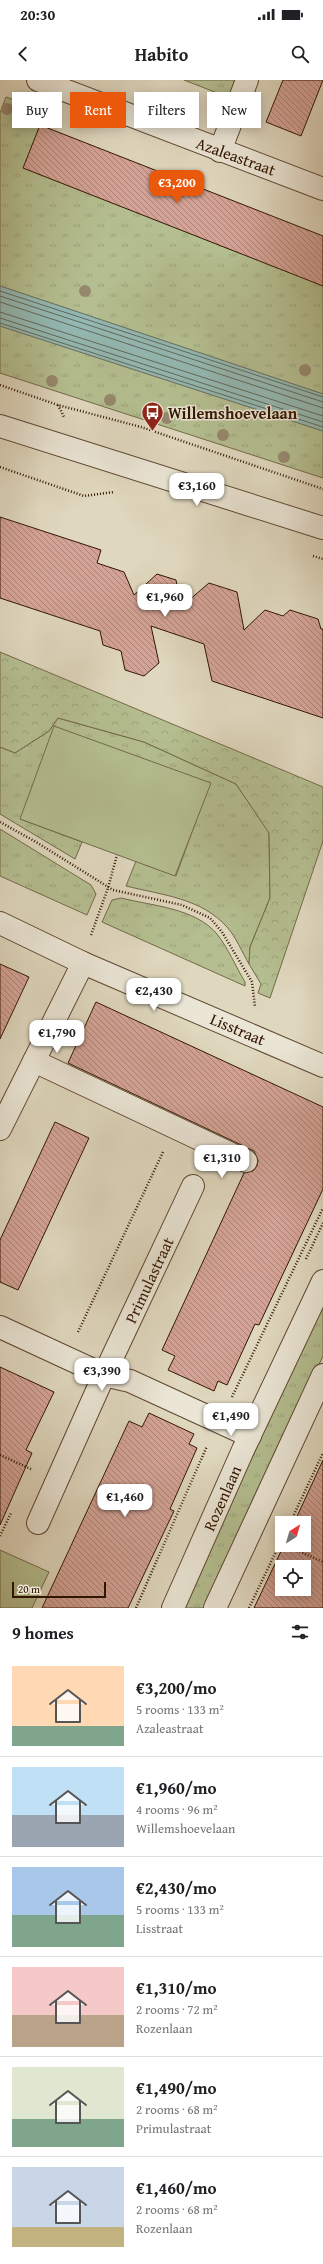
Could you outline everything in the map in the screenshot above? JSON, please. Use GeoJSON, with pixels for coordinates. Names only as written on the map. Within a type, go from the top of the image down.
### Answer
{"type":"FeatureCollection","features":[{"type":"Feature","properties":{"kind":"street","name":"Azaleastraat"},"geometry":{"type":"LineString","coordinates":[[38,80],[220,151],[323,189]]}},
{"type":"Feature","properties":{"kind":"street"},"geometry":{"type":"LineString","coordinates":[[220,151],[247,80]]}},
{"type":"Feature","properties":{"kind":"street"},"geometry":{"type":"LineString","coordinates":[[0,426],[323,528]]}},
{"type":"Feature","properties":{"kind":"street","name":"Lisstraat"},"geometry":{"type":"LineString","coordinates":[[0,923],[84,963],[323,1066]]}},
{"type":"Feature","properties":{"kind":"street"},"geometry":{"type":"LineString","coordinates":[[0,1130],[84,963]]}},
{"type":"Feature","properties":{"kind":"street"},"geometry":{"type":"LineString","coordinates":[[34,1061],[246,1161]]}},
{"type":"Feature","properties":{"kind":"street","name":"Primulastraat"},"geometry":{"type":"LineString","coordinates":[[38,1523],[104,1375],[194,1186]]}},
{"type":"Feature","properties":{"kind":"street","name":"Rozenlaan"},"geometry":{"type":"LineString","coordinates":[[173,1608],[250,1436],[323,1281]]}},
{"type":"Feature","properties":{"kind":"street"},"geometry":{"type":"LineString","coordinates":[[0,1327],[104,1375],[130,1381],[250,1436]]}},
{"type":"Feature","properties":{"kind":"street"},"geometry":{"type":"LineString","coordinates":[[215,1608],[323,1376]]}},
{"type":"Feature","properties":{"kind":"path"},"geometry":{"type":"LineString","coordinates":[[0,385],[58,405],[141,427],[323,489]]}},
{"type":"Feature","properties":{"kind":"path"},"geometry":{"type":"LineString","coordinates":[[0,467],[84,496],[117,492]]}},
{"type":"Feature","properties":{"kind":"path"},"geometry":{"type":"LineString","coordinates":[[308,554],[323,559]]}},
{"type":"Feature","properties":{"kind":"path"},"geometry":{"type":"LineString","coordinates":[[0,822],[36,842],[108,888],[182,905],[210,918],[222,932],[252,982],[255,1011]]}},
{"type":"Feature","properties":{"kind":"path"},"geometry":{"type":"LineString","coordinates":[[84,963],[94,922],[108,888],[117,855]]}},
{"type":"Feature","properties":{"kind":"path"},"geometry":{"type":"LineString","coordinates":[[72,1360],[74,1341],[174,1127]]}},
{"type":"Feature","properties":{"kind":"path"},"geometry":{"type":"LineString","coordinates":[[294,1516],[304,1497],[323,1453]]}},
{"type":"Feature","properties":{"kind":"path"},"geometry":{"type":"LineString","coordinates":[[0,1455],[31,1469]]}},
{"type":"Feature","properties":{"kind":"path"},"geometry":{"type":"LineString","coordinates":[[28,1476],[34,1462]]}},
{"type":"Feature","properties":{"kind":"path"},"geometry":{"type":"LineString","coordinates":[[0,1536],[13,1508]]}},
{"type":"Feature","properties":{"kind":"path"},"geometry":{"type":"LineString","coordinates":[[249,1608],[277,1552]]}},
{"type":"Feature","properties":{"kind":"path"},"geometry":{"type":"LineString","coordinates":[[301,1552],[323,1562]]}},
{"type":"Feature","properties":{"kind":"green space"},"geometry":{"type":"Polygon","coordinates":[[[184,80],[237,80],[232,92],[215,92],[184,80]]]}},
{"type":"Feature","properties":{"kind":"green space"},"geometry":{"type":"Polygon","coordinates":[[[6,97],[12,99],[12,128],[45,128],[323,286],[323,394],[0,286],[0,113],[6,97]]]}},
{"type":"Feature","properties":{"kind":"green space"},"geometry":{"type":"Polygon","coordinates":[[[0,326],[323,431],[323,478],[0,373],[0,326]]]}},
{"type":"Feature","properties":{"kind":"green space"},"geometry":{"type":"Polygon","coordinates":[[[0,652],[323,787],[323,841],[270,998],[258,993],[261,984],[249,964],[250,947],[270,898],[269,833],[236,784],[144,742],[58,718],[49,731],[15,753],[0,747],[0,652]]]}},
{"type":"Feature","properties":{"kind":"green space"},"geometry":{"type":"Polygon","coordinates":[[[58,718],[144,742],[236,784],[269,832],[270,898],[250,947],[249,964],[230,931],[217,917],[180,899],[126,886],[136,861],[176,876],[210,782],[20,819],[82,842],[75,859],[0,814],[0,747],[15,753],[49,731],[58,718]]]}},
{"type":"Feature","properties":{"kind":"green space"},"geometry":{"type":"Polygon","coordinates":[[[54,726],[211,783],[175,876],[20,819],[54,726]]]}},
{"type":"Feature","properties":{"kind":"green space"},"geometry":{"type":"Polygon","coordinates":[[[0,829],[91,885],[96,894],[87,915],[0,876],[0,829]]]}},
{"type":"Feature","properties":{"kind":"green space"},"geometry":{"type":"Polygon","coordinates":[[[121,898],[173,909],[185,913],[208,925],[225,945],[245,982],[245,986],[102,922],[112,900],[121,898]]]}},
{"type":"Feature","properties":{"kind":"green space"},"geometry":{"type":"Polygon","coordinates":[[[323,1303],[323,1356],[205,1608],[183,1608],[323,1303]]]}},
{"type":"Feature","properties":{"kind":"green space"},"geometry":{"type":"Polygon","coordinates":[[[0,1550],[49,1572],[32,1608],[0,1608],[0,1550]]]}},
{"type":"Feature","properties":{"kind":"water"},"geometry":{"type":"Polygon","coordinates":[[[0,286],[323,394],[323,431],[0,326],[0,286]]]}},
{"type":"Feature","properties":{"kind":"building"},"geometry":{"type":"Polygon","coordinates":[[[283,80],[323,80],[301,136],[266,122],[283,80]]]}},
{"type":"Feature","properties":{"kind":"building"},"geometry":{"type":"Polygon","coordinates":[[[39,128],[48,128],[323,236],[323,286],[23,168],[39,128]]]}},
{"type":"Feature","properties":{"kind":"building"},"geometry":{"type":"Polygon","coordinates":[[[0,517],[101,550],[97,563],[124,572],[134,595],[157,574],[176,580],[181,607],[209,583],[237,592],[244,630],[265,610],[283,616],[290,610],[318,619],[321,629],[323,629],[323,718],[212,681],[204,644],[151,626],[159,663],[144,676],[125,670],[121,651],[103,645],[100,631],[0,598],[0,517]]]}},
{"type":"Feature","properties":{"kind":"building"},"geometry":{"type":"Polygon","coordinates":[[[0,964],[29,977],[0,1039],[0,964]]]}},
{"type":"Feature","properties":{"kind":"building"},"geometry":{"type":"Polygon","coordinates":[[[96,1002],[323,1107],[323,1189],[259,1325],[255,1324],[227,1385],[218,1381],[214,1391],[168,1370],[175,1356],[162,1350],[244,1173],[253,1171],[257,1166],[258,1160],[254,1151],[68,1063],[96,1002]]]}},
{"type":"Feature","properties":{"kind":"building"},"geometry":{"type":"Polygon","coordinates":[[[55,1122],[89,1138],[18,1290],[0,1282],[0,1240],[55,1122]]]}},
{"type":"Feature","properties":{"kind":"building"},"geometry":{"type":"Polygon","coordinates":[[[0,1367],[54,1392],[26,1450],[32,1453],[0,1525],[0,1367]]]}},
{"type":"Feature","properties":{"kind":"building"},"geometry":{"type":"Polygon","coordinates":[[[149,1413],[194,1434],[189,1444],[197,1448],[170,1509],[174,1511],[128,1608],[42,1608],[129,1421],[142,1427],[149,1413]]]}},
{"type":"Feature","properties":{"kind":"building"},"geometry":{"type":"Polygon","coordinates":[[[323,1460],[323,1608],[254,1608],[275,1564],[275,1596],[311,1596],[311,1560],[277,1560],[281,1552],[311,1552],[311,1516],[297,1516],[323,1460]]]}},
{"type":"Feature","properties":{"kind":"place","name":"Willemshoevelaan"},"geometry":{"type":"Point","coordinates":[153,432]}}]}
